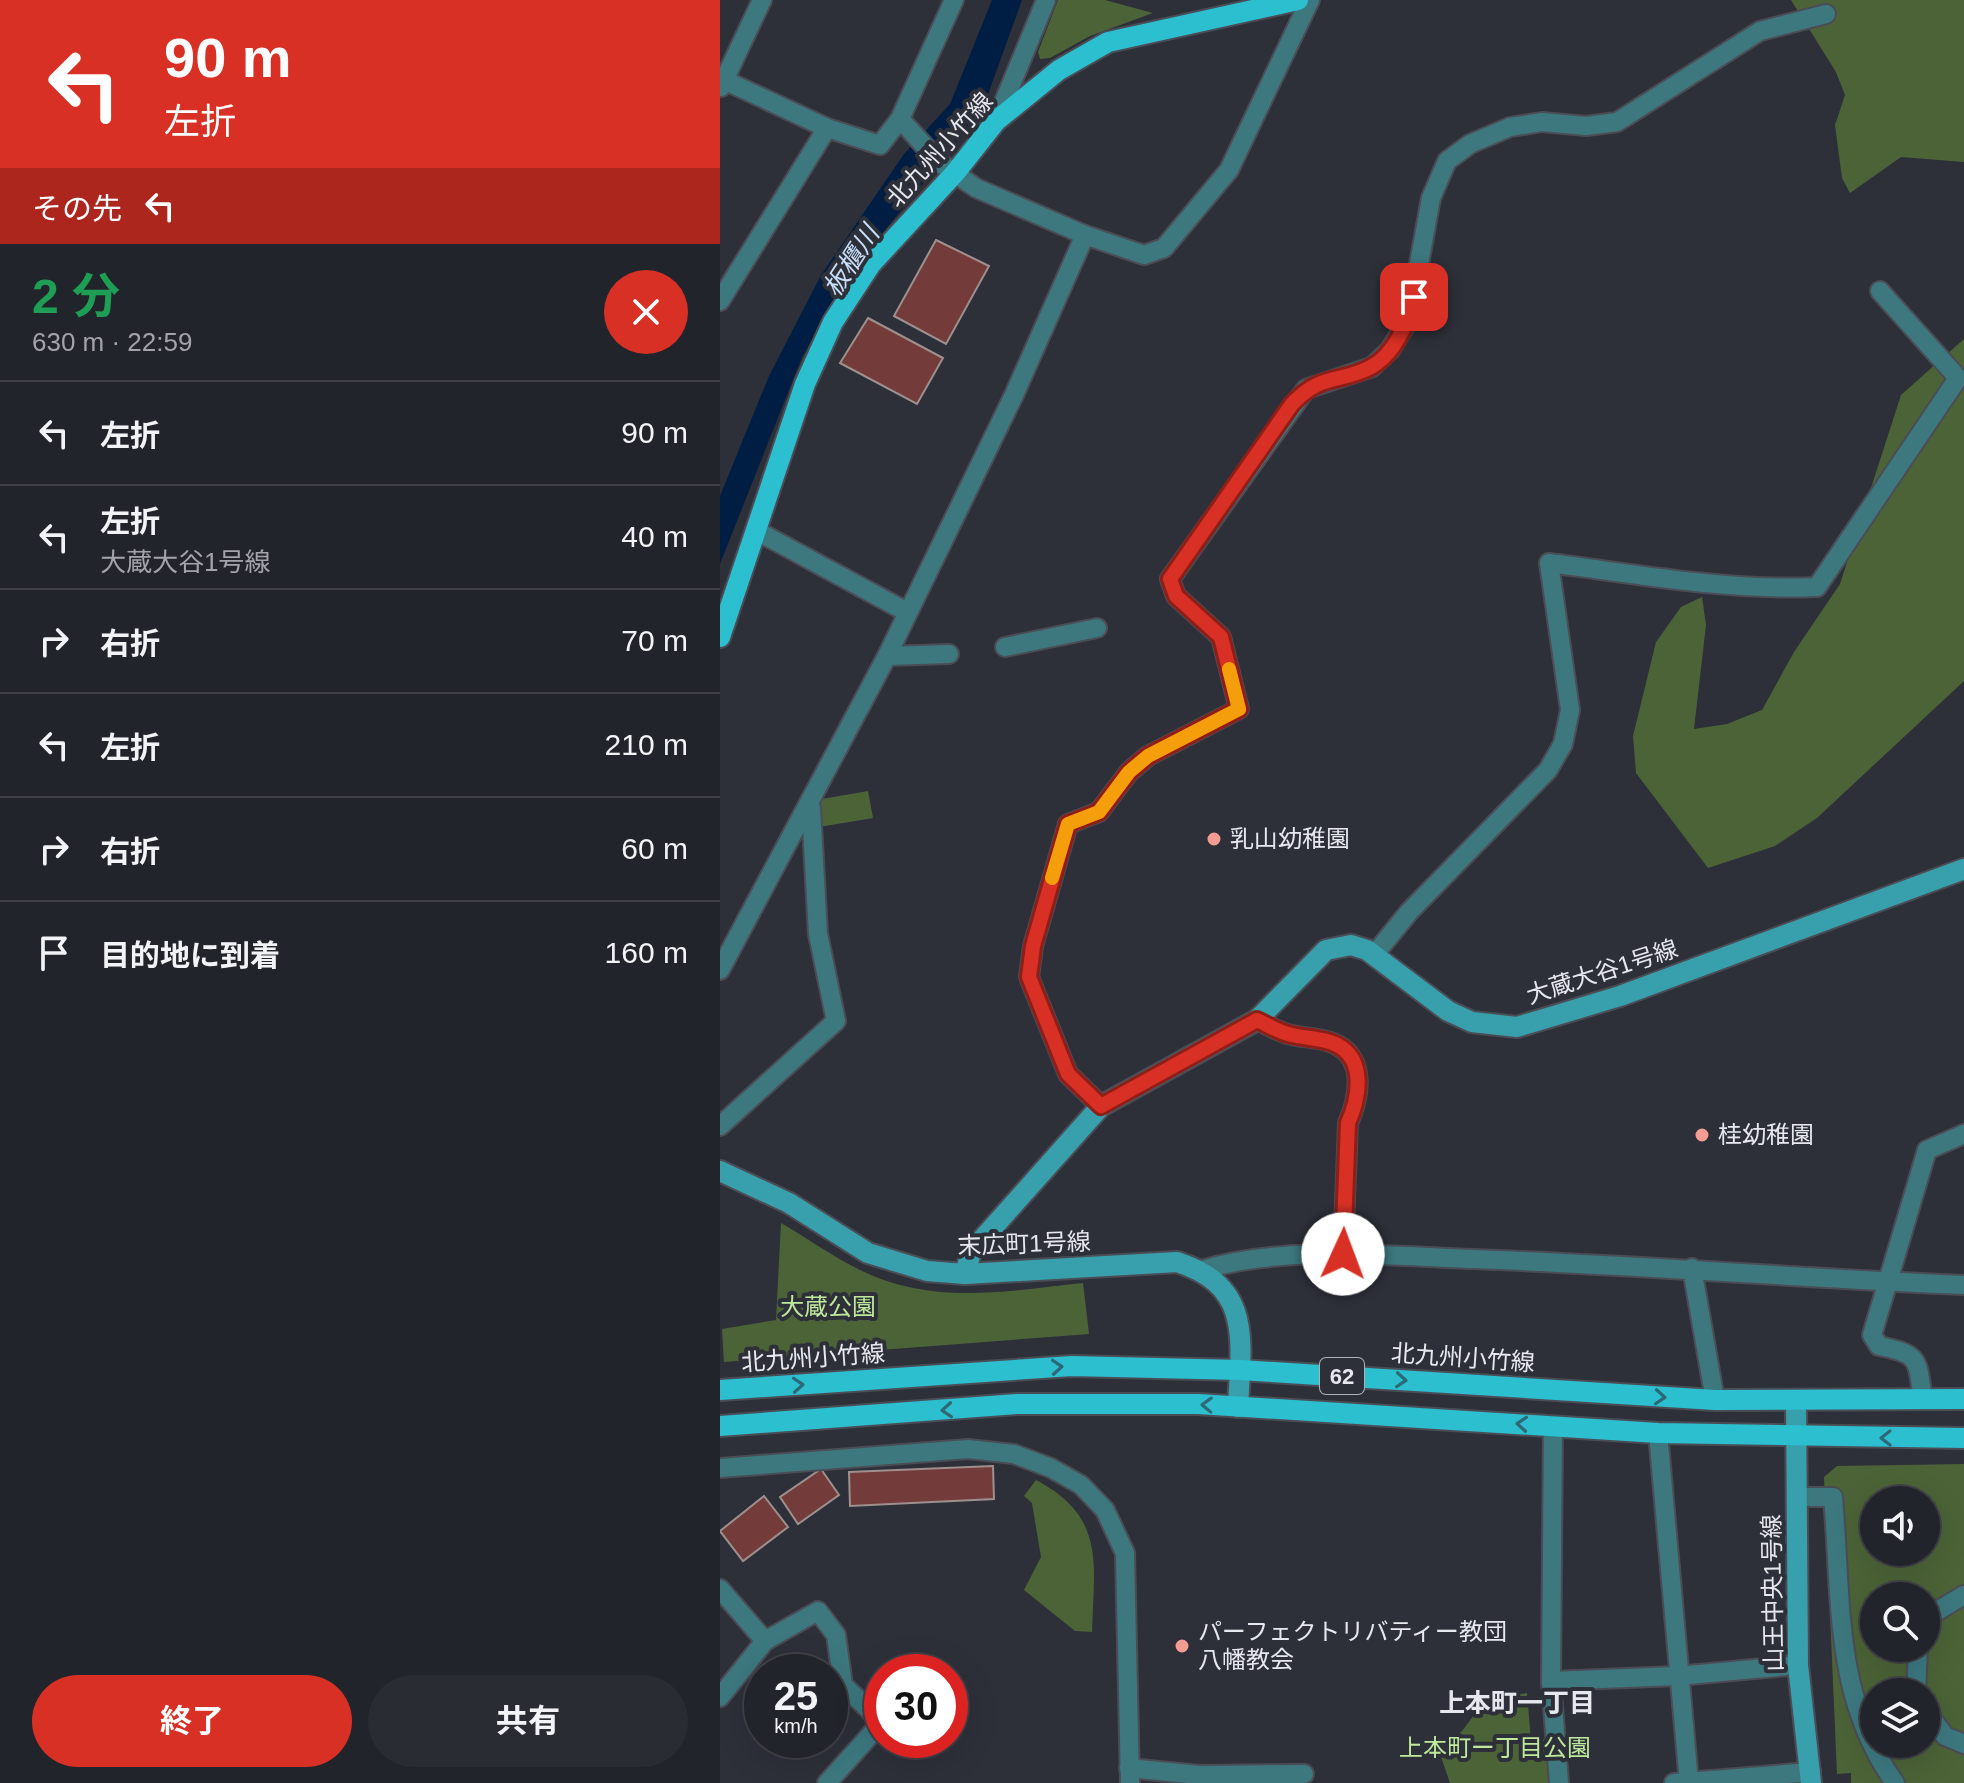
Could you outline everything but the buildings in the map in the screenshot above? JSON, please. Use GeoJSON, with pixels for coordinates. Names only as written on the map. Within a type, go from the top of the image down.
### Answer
{"type":"FeatureCollection","features":[{"type":"Feature","properties":{"kind":"main road","name":"北九州小竹線"},"geometry":{"type":"LineString","coordinates":[[720,637],[805,384],[833,322],[871,264],[948,168],[996,121],[1059,70],[1108,42],[1298,0]]}},
{"type":"Feature","properties":{"kind":"main road","name":"北九州小竹線"},"geometry":{"type":"LineString","coordinates":[[720,1390],[1072,1366],[1240,1370],[1715,1400],[1964,1399]]}},
{"type":"Feature","properties":{"kind":"main road","name":"62"},"geometry":{"type":"LineString","coordinates":[[720,1426],[1017,1404],[1238,1407],[1658,1433],[1964,1438]]}},
{"type":"Feature","properties":{"kind":"street"},"geometry":{"type":"LineString","coordinates":[[762,0],[723,84],[827,128],[880,145],[900,119],[954,0]]}},
{"type":"Feature","properties":{"kind":"street"},"geometry":{"type":"LineString","coordinates":[[996,121],[1046,0]]}},
{"type":"Feature","properties":{"kind":"street"},"geometry":{"type":"LineString","coordinates":[[900,119],[948,168],[976,188],[1085,235],[1144,255],[1164,248],[1229,170],[1310,0]]}},
{"type":"Feature","properties":{"kind":"street"},"geometry":{"type":"LineString","coordinates":[[1101,1106],[1068,1074],[1029,977],[1033,946],[1068,824],[1099,812],[1129,772],[1148,756],[1239,709],[1221,637],[1176,596],[1170,579],[1306,389],[1322,380],[1372,367],[1390,350],[1409,319],[1431,198],[1447,161],[1470,144],[1510,127],[1542,122],[1586,126],[1617,122],[1760,31],[1826,14]]}},
{"type":"Feature","properties":{"kind":"street"},"geometry":{"type":"LineString","coordinates":[[720,301],[827,128]]}},
{"type":"Feature","properties":{"kind":"street"},"geometry":{"type":"LineString","coordinates":[[720,970],[887,656],[1014,395],[1085,235]]}},
{"type":"Feature","properties":{"kind":"street"},"geometry":{"type":"LineString","coordinates":[[1374,955],[1409,912],[1548,770],[1563,744],[1570,710],[1549,563],[1679,580],[1781,588],[1817,587],[1958,378],[1880,291]]}},
{"type":"Feature","properties":{"kind":"street"},"geometry":{"type":"LineString","coordinates":[[757,531],[907,612]]}},
{"type":"Feature","properties":{"kind":"street"},"geometry":{"type":"LineString","coordinates":[[1005,647],[1097,628]]}},
{"type":"Feature","properties":{"kind":"street"},"geometry":{"type":"LineString","coordinates":[[887,656],[949,654]]}},
{"type":"Feature","properties":{"kind":"street"},"geometry":{"type":"LineString","coordinates":[[720,1126],[836,1021],[818,934],[811,804]]}},
{"type":"Feature","properties":{"kind":"street","name":"大蔵大谷1号線"},"geometry":{"type":"LineString","coordinates":[[965,1274],[971,1252],[1101,1106],[1257,1020],[1326,950],[1351,945],[1374,955],[1448,1011],[1472,1022],[1517,1027],[1620,996],[1964,869]]}},
{"type":"Feature","properties":{"kind":"street"},"geometry":{"type":"LineString","coordinates":[[1257,1020],[1289,1035],[1328,1041],[1343,1047],[1355,1063],[1359,1082],[1348,1123],[1343,1254]]}},
{"type":"Feature","properties":{"kind":"street"},"geometry":{"type":"LineString","coordinates":[[1923,1400],[1917,1361],[1909,1352],[1879,1346],[1872,1335],[1927,1150],[1964,1134]]}},
{"type":"Feature","properties":{"kind":"street","name":"末広町1号線"},"geometry":{"type":"LineString","coordinates":[[720,1171],[789,1203],[868,1253],[927,1271],[965,1274],[1177,1262],[1202,1270]]}},
{"type":"Feature","properties":{"kind":"street"},"geometry":{"type":"LineString","coordinates":[[1202,1270],[1227,1263],[1343,1254],[1692,1268],[1964,1285]]}},
{"type":"Feature","properties":{"kind":"street"},"geometry":{"type":"LineString","coordinates":[[1692,1268],[1715,1400]]}},
{"type":"Feature","properties":{"kind":"street"},"geometry":{"type":"LineString","coordinates":[[1202,1270],[1218,1282],[1235,1305],[1241,1334],[1238,1407]]}},
{"type":"Feature","properties":{"kind":"street","name":"山王中央1号線"},"geometry":{"type":"LineString","coordinates":[[1796,1402],[1798,1665],[1811,1777]]}},
{"type":"Feature","properties":{"kind":"street"},"geometry":{"type":"LineString","coordinates":[[1553,1426],[1551,1681],[1559,1783]]}},
{"type":"Feature","properties":{"kind":"street"},"geometry":{"type":"LineString","coordinates":[[1658,1433],[1684,1783],[1811,1777]]}},
{"type":"Feature","properties":{"kind":"street"},"geometry":{"type":"LineString","coordinates":[[720,1468],[968,1449],[1014,1454],[1051,1468],[1081,1485],[1105,1510],[1125,1553],[1129,1775],[1200,1779],[1304,1774]]}},
{"type":"Feature","properties":{"kind":"street"},"geometry":{"type":"LineString","coordinates":[[1797,1497],[1833,1497],[1843,1650],[1861,1725],[1895,1783]]}},
{"type":"Feature","properties":{"kind":"street"},"geometry":{"type":"LineString","coordinates":[[720,1589],[765,1641]]}},
{"type":"Feature","properties":{"kind":"street"},"geometry":{"type":"LineString","coordinates":[[1940,1609],[1964,1595]]}},
{"type":"Feature","properties":{"kind":"street"},"geometry":{"type":"LineString","coordinates":[[720,1697],[765,1641],[818,1611],[836,1635],[843,1685],[882,1722],[827,1783]]}},
{"type":"Feature","properties":{"kind":"street"},"geometry":{"type":"LineString","coordinates":[[1551,1681],[1677,1676],[1798,1665]]}},
{"type":"Feature","properties":{"kind":"street"},"geometry":{"type":"LineString","coordinates":[[1940,1729],[1945,1736],[1964,1744]]}},
{"type":"Feature","properties":{"kind":"green space"},"geometry":{"type":"Polygon","coordinates":[[[1058,0],[1105,0],[1153,13],[1090,36],[1050,58],[1040,59],[1038,52],[1058,0]]]}},
{"type":"Feature","properties":{"kind":"green space"},"geometry":{"type":"Polygon","coordinates":[[[1791,0],[1964,0],[1964,162],[1901,157],[1850,193],[1842,178],[1835,125],[1845,95],[1836,72],[1791,0]]]}},
{"type":"Feature","properties":{"kind":"green space"},"geometry":{"type":"Polygon","coordinates":[[[1964,339],[1964,681],[1817,818],[1775,846],[1708,868],[1636,773],[1633,736],[1656,642],[1681,607],[1702,597],[1706,625],[1694,729],[1727,724],[1762,710],[1794,652],[1840,584],[1901,395],[1964,339]]]}},
{"type":"Feature","properties":{"kind":"green space"},"geometry":{"type":"Polygon","coordinates":[[[868,791],[873,818],[819,827],[816,800],[868,791]]]}},
{"type":"Feature","properties":{"kind":"green space","name":"大蔵公園"},"geometry":{"type":"Polygon","coordinates":[[[781,1223],[860,1270],[914,1288],[970,1293],[1083,1283],[1089,1334],[724,1362],[722,1329],[776,1320],[781,1223]]]}},
{"type":"Feature","properties":{"kind":"green space"},"geometry":{"type":"Polygon","coordinates":[[[1964,1464],[1964,1783],[1851,1783],[1851,1773],[1837,1774],[1824,1477],[1837,1466],[1964,1464]]]}},
{"type":"Feature","properties":{"kind":"green space"},"geometry":{"type":"Polygon","coordinates":[[[1036,1480],[1059,1494],[1085,1526],[1094,1563],[1092,1632],[1075,1631],[1024,1590],[1041,1557],[1032,1503],[1024,1496],[1036,1480]]]}},
{"type":"Feature","properties":{"kind":"green space","name":"上本町ー丁目公園"},"geometry":{"type":"Polygon","coordinates":[[[1527,1693],[1531,1741],[1554,1738],[1554,1783],[1450,1783],[1438,1748],[1462,1731],[1487,1698],[1527,1693]]]}},
{"type":"Feature","properties":{"kind":"water","name":"板櫃川"},"geometry":{"type":"Polygon","coordinates":[[[992,0],[1022,0],[986,100],[962,136],[854,268],[802,357],[720,564],[720,496],[769,376],[821,275],[904,154],[950,104],[992,0]]]}},
{"type":"Feature","properties":{"kind":"slow traffic"},"geometry":{"type":"LineString","coordinates":[[1052,878],[1068,824],[1099,812],[1129,772],[1148,756],[1239,709],[1229,669]]}},
{"type":"Feature","properties":{"kind":"place","name":"乳山幼稚園"},"geometry":{"type":"Point","coordinates":[1214,839]}},
{"type":"Feature","properties":{"kind":"place","name":"桂幼稚園"},"geometry":{"type":"Point","coordinates":[1702,1135]}},
{"type":"Feature","properties":{"kind":"place","name":"パーフェクトリバティー教団 八幡教会"},"geometry":{"type":"Point","coordinates":[1182,1646]}},
{"type":"Feature","properties":{"kind":"district","name":"上本町一丁目"},"geometry":{"type":"Point","coordinates":[1517,1703]}},
{"type":"Feature","properties":{"kind":"route"},"geometry":{"type":"LineString","coordinates":[[1343,1254],[1348,1123],[1359,1082],[1355,1063],[1343,1047],[1328,1041],[1289,1035],[1257,1020],[1101,1106],[1068,1074],[1029,977],[1033,946],[1068,824],[1099,812],[1129,772],[1148,756],[1239,709],[1221,637],[1176,596],[1170,579],[1254,463],[1292,404],[1306,389],[1322,380],[1372,367],[1390,350],[1409,319],[1414,297]]}}]}
